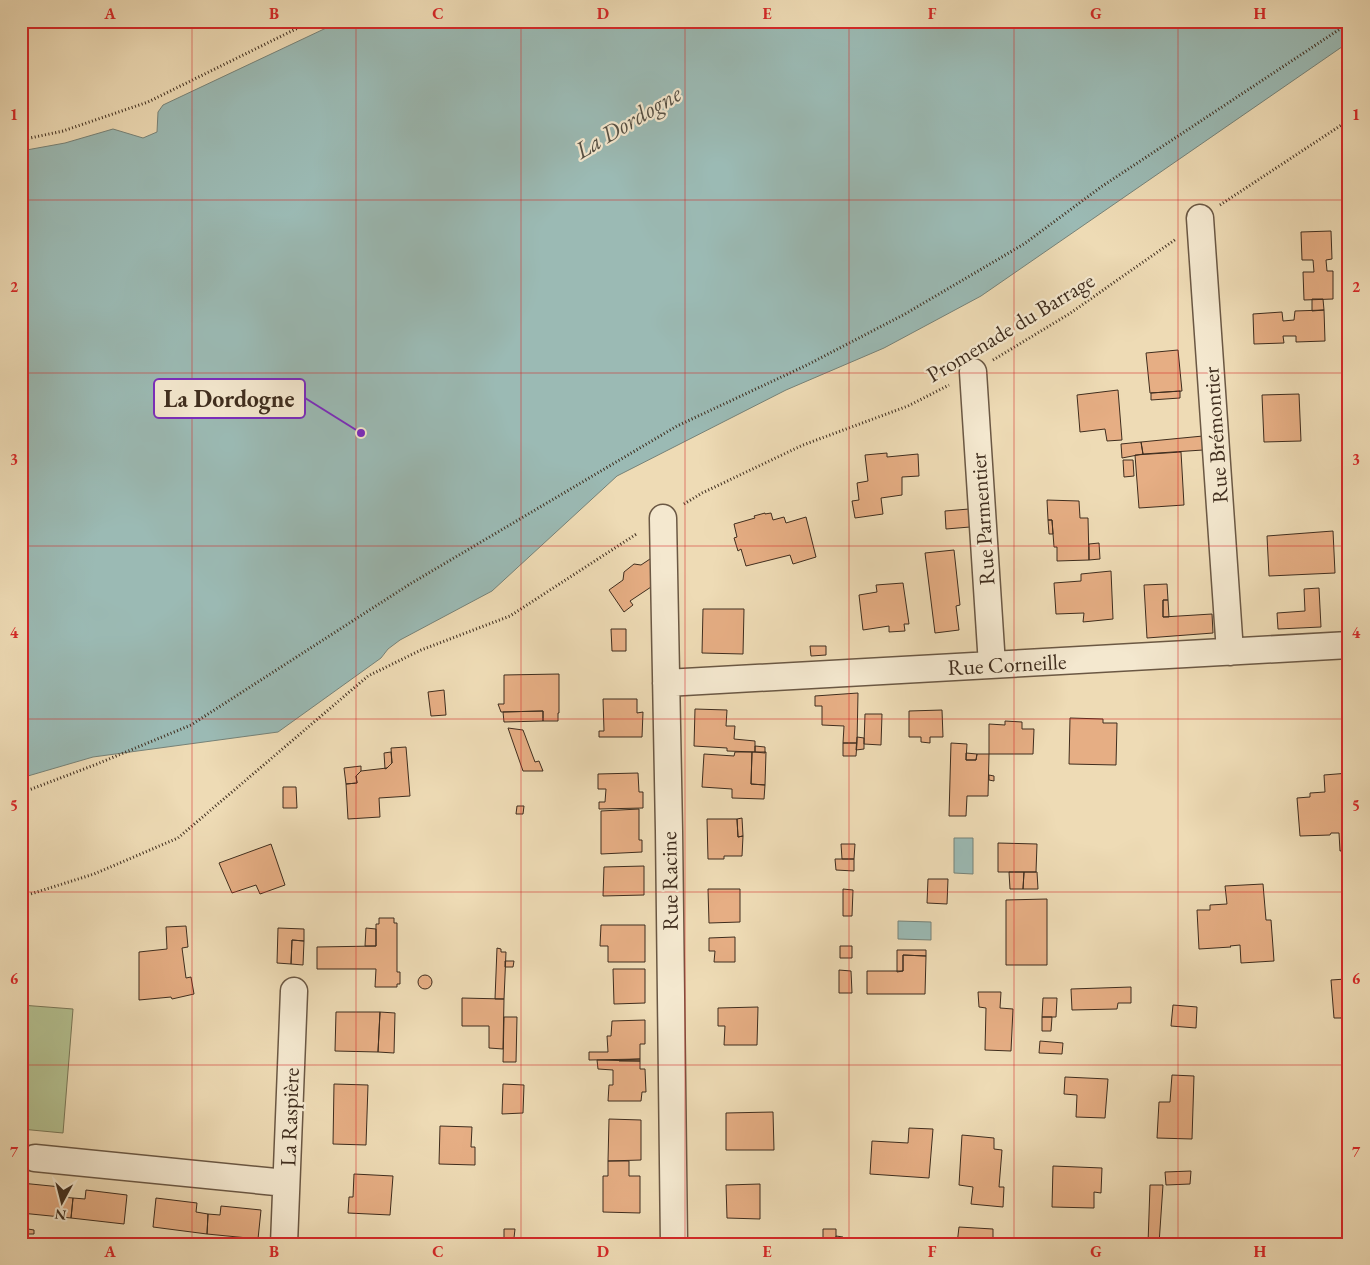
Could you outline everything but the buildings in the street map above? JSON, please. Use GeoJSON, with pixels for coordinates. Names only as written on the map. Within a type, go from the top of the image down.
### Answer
{"type":"FeatureCollection","features":[{"type":"Feature","properties":{"kind":"street","name":"Rue Brémontier"},"geometry":{"type":"LineString","coordinates":[[1200,218],[1230,652]]}},
{"type":"Feature","properties":{"kind":"street","name":"Rue Parmentier"},"geometry":{"type":"LineString","coordinates":[[973,372],[992,665]]}},
{"type":"Feature","properties":{"kind":"street","name":"Rue Racine"},"geometry":{"type":"LineString","coordinates":[[662,518],[674,1244]]}},
{"type":"Feature","properties":{"kind":"street","name":"Rue Corneille"},"geometry":{"type":"LineString","coordinates":[[666,683],[1349,645]]}},
{"type":"Feature","properties":{"kind":"street","name":"La Raspière"},"geometry":{"type":"LineString","coordinates":[[284,1244],[294,991]]}},
{"type":"Feature","properties":{"kind":"street"},"geometry":{"type":"LineString","coordinates":[[35,1158],[286,1183]]}},
{"type":"Feature","properties":{"kind":"path"},"geometry":{"type":"LineString","coordinates":[[21,140],[63,131],[148,102],[312,21]]}},
{"type":"Feature","properties":{"kind":"path"},"geometry":{"type":"LineString","coordinates":[[21,793],[191,725],[410,584],[669,431],[807,365],[906,314],[1024,244],[1101,187],[1349,22]]}},
{"type":"Feature","properties":{"kind":"path","name":"Promenade du Barrage"},"geometry":{"type":"LineString","coordinates":[[21,897],[94,874],[178,838],[368,676],[421,650],[510,616],[702,493],[803,444],[908,406],[973,372],[1069,314],[1176,239],[1200,218],[1349,120]]}},
{"type":"Feature","properties":{"kind":"green space"},"geometry":{"type":"Polygon","coordinates":[[[21,1005],[73,1009],[63,1133],[21,1129],[21,1005]]]}},
{"type":"Feature","properties":{"kind":"water","name":"La Dordogne"},"geometry":{"type":"Polygon","coordinates":[[[341,21],[1349,21],[1349,42],[981,296],[884,348],[786,390],[617,476],[492,591],[400,640],[388,649],[381,658],[278,732],[93,757],[21,778],[21,151],[65,143],[113,129],[143,138],[157,132],[158,112],[163,105],[341,21]]]}},
{"type":"Feature","properties":{"kind":"water"},"geometry":{"type":"Polygon","coordinates":[[[954,838],[973,838],[973,874],[954,873],[954,838]]]}},
{"type":"Feature","properties":{"kind":"water"},"geometry":{"type":"Polygon","coordinates":[[[898,921],[931,922],[931,940],[898,939],[898,921]]]}},
{"type":"Feature","properties":{"kind":"place","name":"La Dordogne"},"geometry":{"type":"Point","coordinates":[361,433]}}]}
